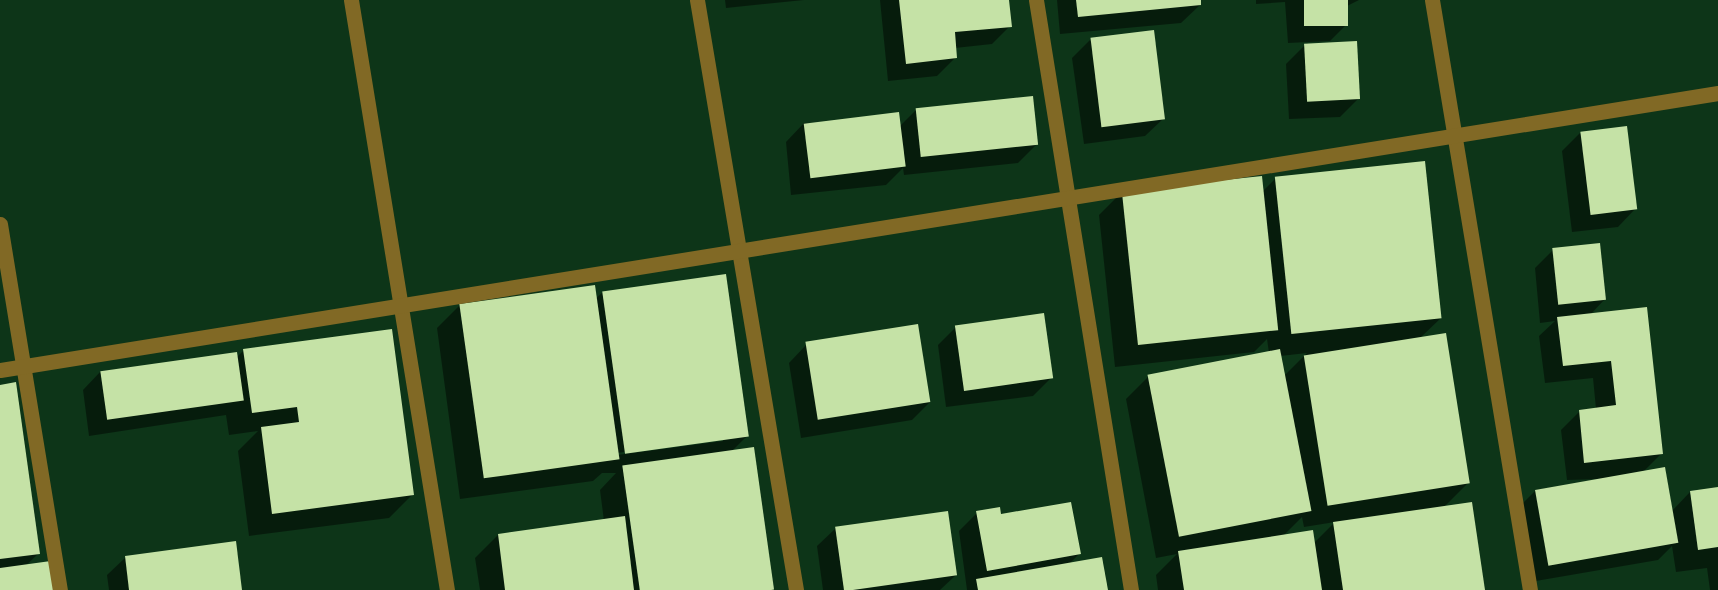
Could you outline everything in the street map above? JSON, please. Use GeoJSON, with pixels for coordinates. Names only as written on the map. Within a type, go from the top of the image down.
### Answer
{"type":"FeatureCollection","features":[{"type":"Feature","properties":{"kind":"street"},"geometry":{"type":"LineString","coordinates":[[351,0],[447,590]]}},
{"type":"Feature","properties":{"kind":"street"},"geometry":{"type":"LineString","coordinates":[[697,0],[796,590]]}},
{"type":"Feature","properties":{"kind":"street"},"geometry":{"type":"LineString","coordinates":[[1036,0],[1131,590]]}},
{"type":"Feature","properties":{"kind":"street"},"geometry":{"type":"LineString","coordinates":[[1432,0],[1530,590]]}},
{"type":"Feature","properties":{"kind":"street"},"geometry":{"type":"LineString","coordinates":[[0,370],[1718,93]]}},
{"type":"Feature","properties":{"kind":"street"},"geometry":{"type":"LineString","coordinates":[[0,224],[60,590]]}},
{"type":"Feature","properties":{"kind":"building"},"geometry":{"type":"Polygon","coordinates":[[[899,0],[1009,0],[1012,27],[955,32],[957,58],[906,64],[899,0]]]}},
{"type":"Feature","properties":{"kind":"building"},"geometry":{"type":"Polygon","coordinates":[[[1076,0],[1201,0],[1201,5],[1078,17],[1076,0]]]}},
{"type":"Feature","properties":{"kind":"building"},"geometry":{"type":"Polygon","coordinates":[[[1304,0],[1348,0],[1348,26],[1304,26],[1304,0]]]}},
{"type":"Feature","properties":{"kind":"building"},"geometry":{"type":"Polygon","coordinates":[[[1154,30],[1165,119],[1101,127],[1090,38],[1154,30]]]}},
{"type":"Feature","properties":{"kind":"building"},"geometry":{"type":"Polygon","coordinates":[[[1357,41],[1360,99],[1307,102],[1304,44],[1357,41]]]}},
{"type":"Feature","properties":{"kind":"building"},"geometry":{"type":"Polygon","coordinates":[[[1033,96],[1038,145],[921,157],[916,108],[1033,96]]]}},
{"type":"Feature","properties":{"kind":"building"},"geometry":{"type":"Polygon","coordinates":[[[899,112],[906,167],[810,178],[804,124],[899,112]]]}},
{"type":"Feature","properties":{"kind":"building"},"geometry":{"type":"Polygon","coordinates":[[[1627,126],[1637,209],[1591,215],[1580,132],[1627,126]]]}},
{"type":"Feature","properties":{"kind":"building"},"geometry":{"type":"Polygon","coordinates":[[[1425,161],[1442,318],[1291,334],[1275,177],[1425,161]]]}},
{"type":"Feature","properties":{"kind":"building"},"geometry":{"type":"Polygon","coordinates":[[[1262,176],[1278,330],[1138,345],[1122,191],[1262,176]]]}},
{"type":"Feature","properties":{"kind":"building"},"geometry":{"type":"Polygon","coordinates":[[[1600,243],[1606,300],[1558,305],[1552,248],[1600,243]]]}},
{"type":"Feature","properties":{"kind":"building"},"geometry":{"type":"Polygon","coordinates":[[[726,274],[749,436],[625,454],[602,291],[726,274]]]}},
{"type":"Feature","properties":{"kind":"building"},"geometry":{"type":"Polygon","coordinates":[[[595,285],[619,459],[484,478],[459,304],[595,285]]]}},
{"type":"Feature","properties":{"kind":"building"},"geometry":{"type":"Polygon","coordinates":[[[1647,307],[1663,454],[1584,463],[1579,410],[1616,405],[1611,361],[1563,366],[1557,317],[1647,307]]]}},
{"type":"Feature","properties":{"kind":"building"},"geometry":{"type":"Polygon","coordinates":[[[1044,313],[1053,378],[964,391],[955,326],[1044,313]]]}},
{"type":"Feature","properties":{"kind":"building"},"geometry":{"type":"Polygon","coordinates":[[[918,324],[930,402],[818,420],[805,342],[918,324]]]}},
{"type":"Feature","properties":{"kind":"building"},"geometry":{"type":"Polygon","coordinates":[[[392,329],[414,495],[272,514],[261,427],[299,422],[297,407],[252,413],[243,349],[392,329]]]}},
{"type":"Feature","properties":{"kind":"building"},"geometry":{"type":"Polygon","coordinates":[[[1446,333],[1470,483],[1328,506],[1304,356],[1446,333]]]}},
{"type":"Feature","properties":{"kind":"building"},"geometry":{"type":"Polygon","coordinates":[[[1280,349],[1311,511],[1179,537],[1147,375],[1280,349]]]}},
{"type":"Feature","properties":{"kind":"building"},"geometry":{"type":"Polygon","coordinates":[[[237,352],[244,401],[107,420],[100,371],[237,352]]]}},
{"type":"Feature","properties":{"kind":"building"},"geometry":{"type":"Polygon","coordinates":[[[16,382],[40,554],[0,559],[0,385],[16,382]]]}},
{"type":"Feature","properties":{"kind":"building"},"geometry":{"type":"Polygon","coordinates":[[[754,447],[774,590],[640,590],[622,466],[754,447]]]}},
{"type":"Feature","properties":{"kind":"building"},"geometry":{"type":"Polygon","coordinates":[[[1665,467],[1678,543],[1548,566],[1535,490],[1665,467]]]}},
{"type":"Feature","properties":{"kind":"building"},"geometry":{"type":"Polygon","coordinates":[[[1718,487],[1718,547],[1698,550],[1690,491],[1718,487]]]}},
{"type":"Feature","properties":{"kind":"building"},"geometry":{"type":"Polygon","coordinates":[[[1071,502],[1081,554],[987,571],[976,511],[1000,507],[1001,514],[1071,502]]]}},
{"type":"Feature","properties":{"kind":"building"},"geometry":{"type":"Polygon","coordinates":[[[1472,502],[1485,590],[1343,590],[1333,522],[1472,502]]]}},
{"type":"Feature","properties":{"kind":"building"},"geometry":{"type":"Polygon","coordinates":[[[948,511],[957,575],[844,590],[835,527],[948,511]]]}},
{"type":"Feature","properties":{"kind":"building"},"geometry":{"type":"Polygon","coordinates":[[[625,516],[634,590],[505,590],[498,534],[625,516]]]}},
{"type":"Feature","properties":{"kind":"building"},"geometry":{"type":"Polygon","coordinates":[[[1313,530],[1322,590],[1184,590],[1178,551],[1313,530]]]}},
{"type":"Feature","properties":{"kind":"building"},"geometry":{"type":"Polygon","coordinates":[[[236,541],[242,590],[129,590],[125,556],[236,541]]]}},
{"type":"Feature","properties":{"kind":"building"},"geometry":{"type":"Polygon","coordinates":[[[1102,557],[1108,590],[978,590],[976,579],[1102,557]]]}},
{"type":"Feature","properties":{"kind":"building"},"geometry":{"type":"Polygon","coordinates":[[[58,560],[62,590],[0,590],[0,568],[58,560]]]}}]}
